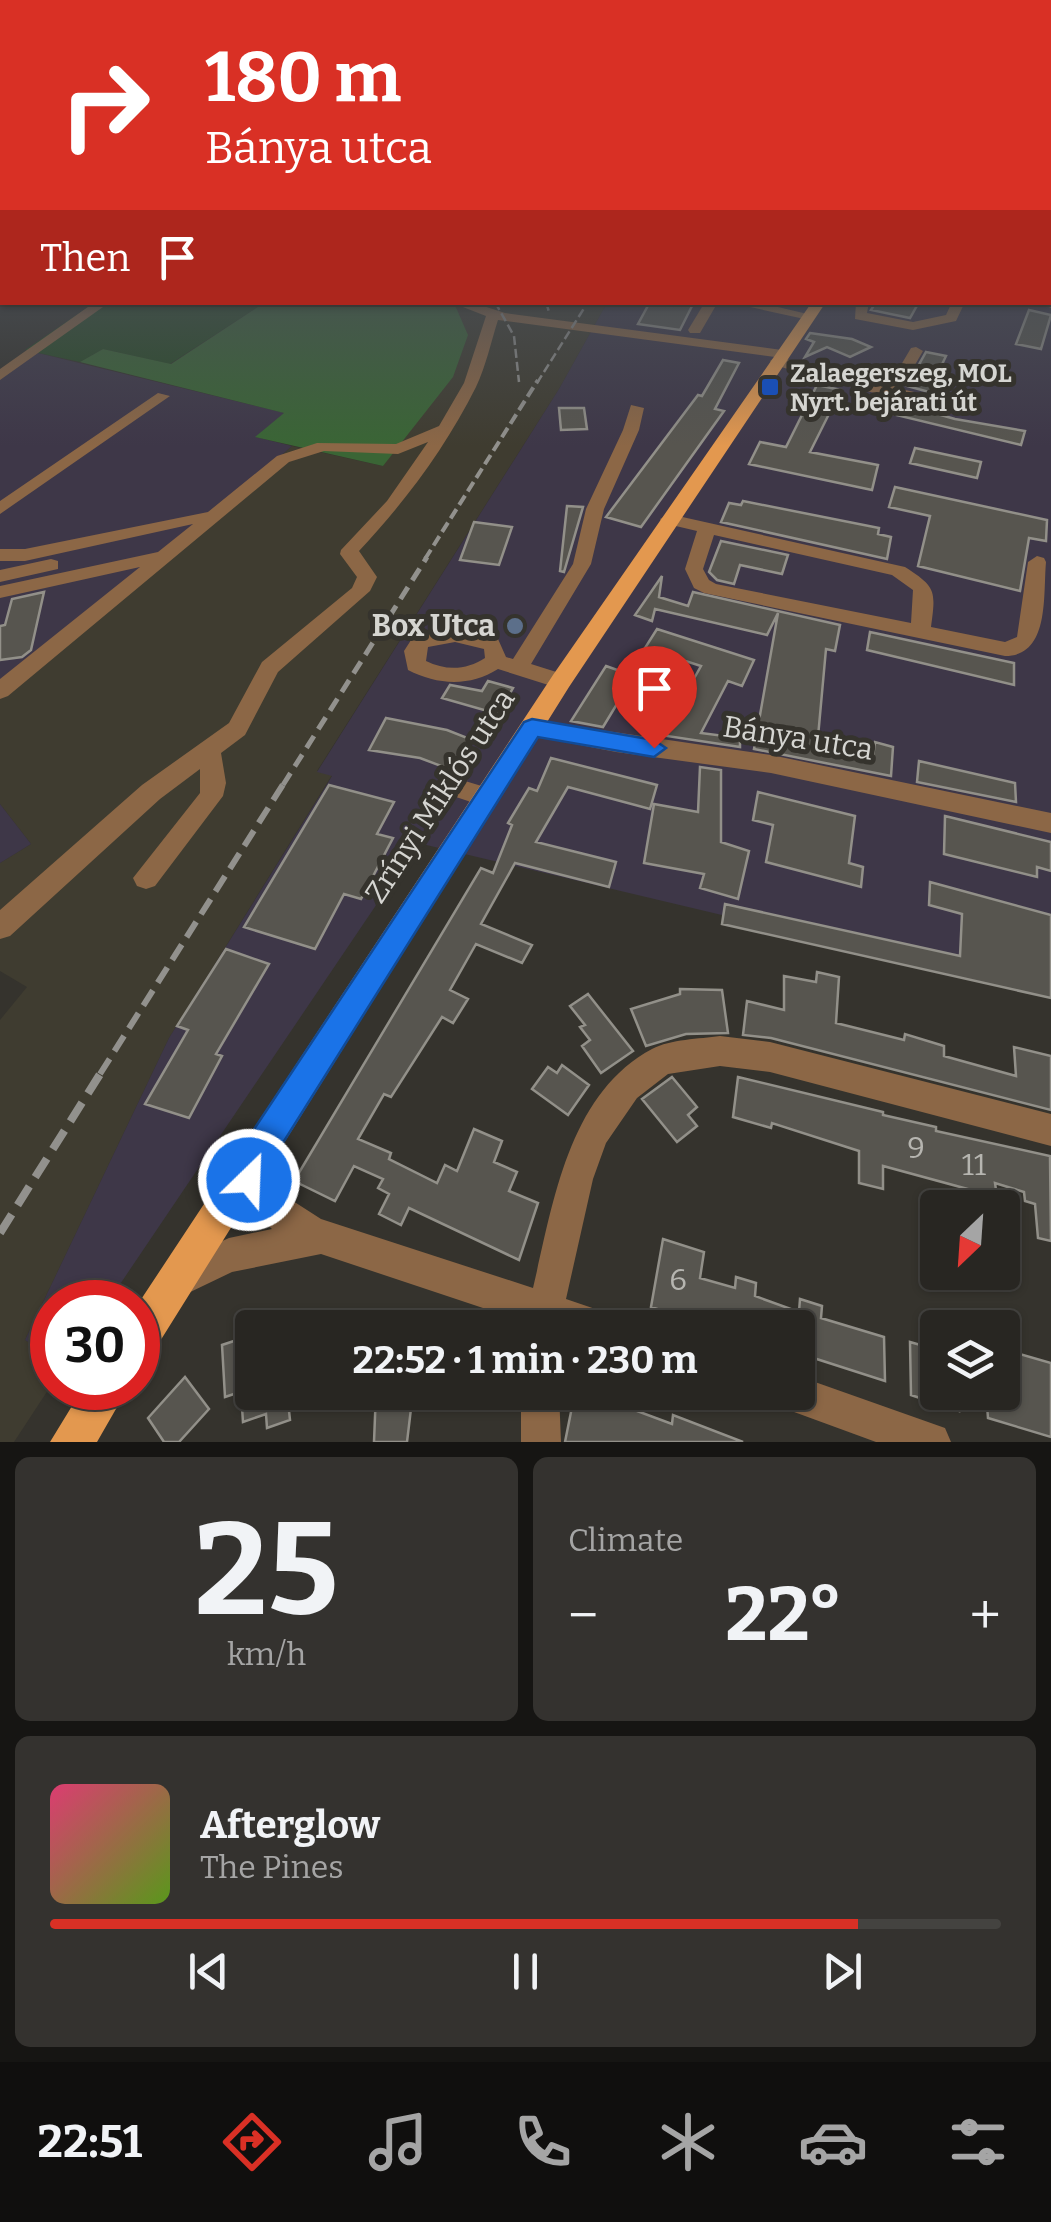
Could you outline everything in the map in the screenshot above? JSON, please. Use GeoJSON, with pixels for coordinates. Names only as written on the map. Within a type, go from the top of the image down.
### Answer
{"type":"FeatureCollection","features":[{"type":"Feature","properties":{"kind":"main road","name":"Zrínyi Miklós utca"},"geometry":{"type":"LineString","coordinates":[[160,1306],[561,681],[812,311]]}},
{"type":"Feature","properties":{"kind":"main road"},"geometry":{"type":"LineString","coordinates":[[72,1442],[93,1410]]}},
{"type":"Feature","properties":{"kind":"street"},"geometry":{"type":"LineString","coordinates":[[0,376],[91,311]]}},
{"type":"Feature","properties":{"kind":"street"},"geometry":{"type":"LineString","coordinates":[[482,311],[780,358],[843,382],[927,398],[956,410]]}},
{"type":"Feature","properties":{"kind":"street"},"geometry":{"type":"LineString","coordinates":[[539,311],[544,322]]}},
{"type":"Feature","properties":{"kind":"street"},"geometry":{"type":"LineString","coordinates":[[695,330],[706,311]]}},
{"type":"Feature","properties":{"kind":"street"},"geometry":{"type":"LineString","coordinates":[[861,311],[860,316],[912,326],[951,318],[954,311]]}},
{"type":"Feature","properties":{"kind":"street"},"geometry":{"type":"LineString","coordinates":[[0,927],[122,817],[242,723],[270,667],[348,604],[365,585],[367,577],[348,554],[393,504],[445,429],[471,383],[492,315]]}},
{"type":"Feature","properties":{"kind":"street"},"geometry":{"type":"LineString","coordinates":[[892,392],[916,351]]}},
{"type":"Feature","properties":{"kind":"street"},"geometry":{"type":"LineString","coordinates":[[0,510],[163,396]]}},
{"type":"Feature","properties":{"kind":"street"},"geometry":{"type":"LineString","coordinates":[[518,668],[582,564],[595,509],[625,444],[636,408]]}},
{"type":"Feature","properties":{"kind":"street"},"geometry":{"type":"LineString","coordinates":[[0,691],[213,514],[293,454],[323,446],[398,448],[445,429]]}},
{"type":"Feature","properties":{"kind":"street"},"geometry":{"type":"LineString","coordinates":[[0,555],[25,555],[213,514]]}},
{"type":"Feature","properties":{"kind":"street"},"geometry":{"type":"LineString","coordinates":[[670,519],[898,571],[922,587],[925,598],[920,632]]}},
{"type":"Feature","properties":{"kind":"street"},"geometry":{"type":"LineString","coordinates":[[707,527],[694,570],[701,584],[711,589],[1005,649],[1024,645],[1029,632],[1036,562]]}},
{"type":"Feature","properties":{"kind":"street"},"geometry":{"type":"LineString","coordinates":[[0,576],[186,536]]}},
{"type":"Feature","properties":{"kind":"street"},"geometry":{"type":"LineString","coordinates":[[0,592],[162,556]]}},
{"type":"Feature","properties":{"kind":"street"},"geometry":{"type":"LineString","coordinates":[[495,661],[561,681]]}},
{"type":"Feature","properties":{"kind":"street","name":"Bánya utca"},"geometry":{"type":"LineString","coordinates":[[532,728],[771,764],[1051,823]]}},
{"type":"Feature","properties":{"kind":"street"},"geometry":{"type":"LineString","coordinates":[[146,878],[212,796],[210,750]]}},
{"type":"Feature","properties":{"kind":"street"},"geometry":{"type":"LineString","coordinates":[[455,786],[486,798]]}},
{"type":"Feature","properties":{"kind":"street"},"geometry":{"type":"LineString","coordinates":[[541,1310],[576,1179],[594,1132],[626,1087],[662,1060],[720,1051],[770,1058],[1051,1130]]}},
{"type":"Feature","properties":{"kind":"street"},"geometry":{"type":"LineString","coordinates":[[246,1170],[267,1206],[284,1220],[321,1237],[529,1310]]}},
{"type":"Feature","properties":{"kind":"street"},"geometry":{"type":"LineString","coordinates":[[175,1282],[229,1255],[321,1237]]}},
{"type":"Feature","properties":{"kind":"street"},"geometry":{"type":"LineString","coordinates":[[815,1401],[931,1442]]}},
{"type":"Feature","properties":{"kind":"street"},"geometry":{"type":"LineString","coordinates":[[540,1410],[541,1442]]}},
{"type":"Feature","properties":{"kind":"shaded area"},"geometry":{"type":"Polygon","coordinates":[[[450,311],[602,311],[559,389],[317,771],[332,775],[169,1038],[54,1280],[30,1280],[30,1330],[25,1340],[30,1343],[30,1410],[35,1410],[14,1442],[0,1442],[0,1020],[27,987],[0,971],[0,863],[31,844],[0,804],[0,699],[292,446],[383,466],[450,311]]]}},
{"type":"Feature","properties":{"kind":"shaded area"},"geometry":{"type":"Polygon","coordinates":[[[602,311],[1051,311],[1051,993],[418,843],[123,1280],[54,1280],[169,1038],[332,776],[317,772],[559,389],[602,311]]]}},
{"type":"Feature","properties":{"kind":"shaded area"},"geometry":{"type":"Polygon","coordinates":[[[38,353],[285,413],[256,437],[292,446],[0,699],[0,375],[38,353]]]}},
{"type":"Feature","properties":{"kind":"shaded area"},"geometry":{"type":"Polygon","coordinates":[[[0,804],[31,844],[0,863],[0,804]]]}},
{"type":"Feature","properties":{"kind":"green space"},"geometry":{"type":"Polygon","coordinates":[[[82,311],[251,311],[170,364],[103,349],[80,362],[25,350],[82,311]]]}},
{"type":"Feature","properties":{"kind":"green space"},"geometry":{"type":"Polygon","coordinates":[[[251,311],[458,311],[468,335],[453,377],[383,466],[255,437],[284,413],[80,362],[103,349],[171,364],[251,311]]]}},
{"type":"Feature","properties":{"kind":"building"},"geometry":{"type":"Polygon","coordinates":[[[645,311],[689,311],[680,330],[638,324],[645,311]]]}},
{"type":"Feature","properties":{"kind":"building"},"geometry":{"type":"Polygon","coordinates":[[[877,311],[914,311],[910,318],[877,311]]]}},
{"type":"Feature","properties":{"kind":"building"},"geometry":{"type":"Polygon","coordinates":[[[1029,311],[1051,315],[1041,349],[1016,344],[1029,311]]]}},
{"type":"Feature","properties":{"kind":"building"},"geometry":{"type":"Polygon","coordinates":[[[810,333],[852,339],[871,347],[850,357],[827,347],[805,357],[814,342],[806,339],[810,333]]]}},
{"type":"Feature","properties":{"kind":"building"},"geometry":{"type":"Polygon","coordinates":[[[926,352],[946,356],[929,392],[907,386],[926,352]]]}},
{"type":"Feature","properties":{"kind":"building"},"geometry":{"type":"Polygon","coordinates":[[[723,360],[739,363],[715,409],[724,411],[641,527],[606,517],[698,395],[702,396],[723,360]]]}},
{"type":"Feature","properties":{"kind":"building"},"geometry":{"type":"Polygon","coordinates":[[[817,385],[841,390],[810,452],[878,465],[872,490],[749,464],[760,442],[786,447],[817,385]]]}},
{"type":"Feature","properties":{"kind":"building"},"geometry":{"type":"Polygon","coordinates":[[[898,403],[955,419],[1025,431],[1021,445],[892,414],[898,403]]]}},
{"type":"Feature","properties":{"kind":"building"},"geometry":{"type":"Polygon","coordinates":[[[559,408],[584,408],[587,429],[561,430],[559,408]]]}},
{"type":"Feature","properties":{"kind":"building"},"geometry":{"type":"Polygon","coordinates":[[[915,448],[981,462],[977,478],[910,463],[915,448]]]}},
{"type":"Feature","properties":{"kind":"building"},"geometry":{"type":"Polygon","coordinates":[[[895,487],[1047,520],[1046,541],[1029,538],[1020,591],[918,566],[930,516],[889,507],[895,487]]]}},
{"type":"Feature","properties":{"kind":"building"},"geometry":{"type":"Polygon","coordinates":[[[743,501],[879,528],[878,534],[891,537],[887,559],[721,522],[729,503],[741,505],[743,501]]]}},
{"type":"Feature","properties":{"kind":"building"},"geometry":{"type":"Polygon","coordinates":[[[567,506],[583,507],[564,572],[560,571],[567,506]]]}},
{"type":"Feature","properties":{"kind":"building"},"geometry":{"type":"Polygon","coordinates":[[[474,522],[512,527],[499,565],[460,560],[474,522]]]}},
{"type":"Feature","properties":{"kind":"building"},"geometry":{"type":"Polygon","coordinates":[[[721,541],[788,555],[782,574],[740,565],[734,584],[717,580],[709,572],[721,541]]]}},
{"type":"Feature","properties":{"kind":"building"},"geometry":{"type":"Polygon","coordinates":[[[662,576],[659,597],[688,606],[693,592],[840,625],[835,651],[826,649],[817,748],[873,757],[875,742],[893,747],[891,776],[754,749],[778,613],[767,635],[655,609],[652,621],[635,615],[662,576]]]}},
{"type":"Feature","properties":{"kind":"building"},"geometry":{"type":"Polygon","coordinates":[[[44,592],[31,650],[22,657],[0,660],[0,626],[5,625],[12,599],[44,592]]]}},
{"type":"Feature","properties":{"kind":"building"},"geometry":{"type":"Polygon","coordinates":[[[657,629],[754,660],[742,686],[728,681],[701,733],[740,738],[740,747],[667,736],[668,725],[701,666],[645,648],[657,629]]]}},
{"type":"Feature","properties":{"kind":"building"},"geometry":{"type":"Polygon","coordinates":[[[870,632],[1014,663],[1014,685],[867,650],[870,632]]]}},
{"type":"Feature","properties":{"kind":"building"},"geometry":{"type":"Polygon","coordinates":[[[606,666],[634,676],[603,727],[571,721],[606,666]]]}},
{"type":"Feature","properties":{"kind":"building"},"geometry":{"type":"Polygon","coordinates":[[[488,681],[513,688],[498,714],[442,698],[450,685],[482,691],[488,681]]]}},
{"type":"Feature","properties":{"kind":"building"},"geometry":{"type":"Polygon","coordinates":[[[386,718],[447,730],[470,739],[449,769],[420,758],[369,750],[386,718]]]}},
{"type":"Feature","properties":{"kind":"building"},"geometry":{"type":"Polygon","coordinates":[[[551,758],[657,785],[650,809],[568,787],[536,842],[616,862],[609,887],[515,863],[481,924],[532,945],[522,963],[476,944],[450,990],[468,999],[453,1023],[442,1017],[391,1097],[384,1094],[358,1139],[391,1153],[389,1159],[437,1183],[445,1165],[457,1171],[474,1129],[502,1141],[494,1162],[517,1172],[509,1191],[538,1203],[519,1260],[409,1208],[401,1225],[379,1214],[389,1194],[378,1188],[383,1179],[354,1166],[335,1201],[294,1181],[481,868],[493,873],[512,825],[508,823],[529,788],[537,791],[551,758]]]}},
{"type":"Feature","properties":{"kind":"building"},"geometry":{"type":"Polygon","coordinates":[[[919,761],[1015,783],[1016,802],[917,782],[919,761]]]}},
{"type":"Feature","properties":{"kind":"building"},"geometry":{"type":"Polygon","coordinates":[[[700,767],[721,770],[721,842],[749,851],[738,899],[700,888],[704,874],[644,863],[654,804],[698,812],[700,767]]]}},
{"type":"Feature","properties":{"kind":"building"},"geometry":{"type":"Polygon","coordinates":[[[329,785],[394,802],[377,834],[393,838],[361,899],[344,894],[315,949],[244,927],[329,785]]]}},
{"type":"Feature","properties":{"kind":"building"},"geometry":{"type":"Polygon","coordinates":[[[758,792],[855,816],[849,863],[863,867],[861,887],[766,862],[773,825],[753,820],[758,792]]]}},
{"type":"Feature","properties":{"kind":"building"},"geometry":{"type":"Polygon","coordinates":[[[945,816],[1051,842],[1051,871],[1037,867],[1037,877],[944,854],[945,816]]]}},
{"type":"Feature","properties":{"kind":"building"},"geometry":{"type":"Polygon","coordinates":[[[930,882],[1051,915],[1051,998],[722,924],[725,904],[960,956],[962,914],[929,905],[930,882]]]}},
{"type":"Feature","properties":{"kind":"building"},"geometry":{"type":"Polygon","coordinates":[[[226,949],[269,964],[216,1054],[222,1056],[189,1118],[145,1104],[188,1030],[177,1026],[226,949]]]}},
{"type":"Feature","properties":{"kind":"building"},"geometry":{"type":"Polygon","coordinates":[[[817,972],[839,977],[836,1023],[904,1040],[905,1034],[944,1046],[944,1056],[1016,1076],[1014,1047],[1051,1056],[1051,1110],[771,1038],[743,1035],[747,1001],[784,1010],[784,976],[816,982],[817,972]]]}},
{"type":"Feature","properties":{"kind":"building"},"geometry":{"type":"Polygon","coordinates":[[[680,989],[722,990],[728,1033],[686,1034],[646,1046],[631,1009],[680,994],[680,989]]]}},
{"type":"Feature","properties":{"kind":"building"},"geometry":{"type":"Polygon","coordinates":[[[588,994],[633,1051],[601,1073],[582,1046],[590,1040],[580,1027],[585,1025],[570,1006],[588,994]]]}},
{"type":"Feature","properties":{"kind":"building"},"geometry":{"type":"Polygon","coordinates":[[[562,1065],[589,1085],[568,1115],[532,1089],[548,1067],[557,1073],[562,1065]]]}},
{"type":"Feature","properties":{"kind":"building"},"geometry":{"type":"Polygon","coordinates":[[[672,1077],[697,1107],[688,1115],[697,1126],[677,1142],[642,1099],[672,1077]]]}},
{"type":"Feature","properties":{"kind":"building"},"geometry":{"type":"Polygon","coordinates":[[[738,1077],[883,1112],[936,1127],[936,1131],[1050,1156],[1051,1241],[1038,1238],[1035,1204],[1025,1201],[1020,1190],[995,1183],[996,1190],[971,1190],[883,1166],[883,1189],[859,1183],[859,1151],[772,1123],[771,1128],[733,1117],[738,1077]]]}},
{"type":"Feature","properties":{"kind":"building"},"geometry":{"type":"Polygon","coordinates":[[[663,1239],[704,1252],[700,1278],[735,1288],[736,1277],[756,1283],[755,1296],[794,1310],[660,1310],[651,1307],[663,1239]]]}},
{"type":"Feature","properties":{"kind":"building"},"geometry":{"type":"Polygon","coordinates":[[[800,1299],[822,1306],[821,1318],[884,1337],[885,1381],[815,1358],[815,1310],[799,1310],[800,1299]]]}},
{"type":"Feature","properties":{"kind":"building"},"geometry":{"type":"Polygon","coordinates":[[[235,1341],[235,1394],[225,1397],[222,1345],[235,1341]]]}},
{"type":"Feature","properties":{"kind":"building"},"geometry":{"type":"Polygon","coordinates":[[[910,1342],[920,1345],[920,1398],[911,1395],[910,1342]]]}},
{"type":"Feature","properties":{"kind":"building"},"geometry":{"type":"Polygon","coordinates":[[[1020,1354],[1051,1363],[1051,1437],[988,1418],[987,1410],[1020,1410],[1020,1354]]]}},
{"type":"Feature","properties":{"kind":"building"},"geometry":{"type":"Polygon","coordinates":[[[185,1377],[209,1409],[179,1442],[164,1442],[148,1418],[160,1410],[160,1405],[185,1377]]]}},
{"type":"Feature","properties":{"kind":"building"},"geometry":{"type":"Polygon","coordinates":[[[242,1410],[289,1410],[290,1420],[267,1428],[266,1414],[243,1422],[242,1410]]]}},
{"type":"Feature","properties":{"kind":"building"},"geometry":{"type":"Polygon","coordinates":[[[375,1410],[411,1410],[407,1442],[374,1442],[375,1410]]]}},
{"type":"Feature","properties":{"kind":"building"},"geometry":{"type":"Polygon","coordinates":[[[571,1410],[634,1410],[672,1424],[673,1415],[743,1442],[565,1442],[571,1410]]]}},
{"type":"Feature","properties":{"kind":"railway"},"geometry":{"type":"LineString","coordinates":[[500,311],[514,336],[519,382]]}},
{"type":"Feature","properties":{"kind":"railway"},"geometry":{"type":"LineString","coordinates":[[537,383],[582,311]]}},
{"type":"Feature","properties":{"kind":"railway"},"geometry":{"type":"LineString","coordinates":[[425,559],[538,380]]}},
{"type":"Feature","properties":{"kind":"railway"},"geometry":{"type":"LineString","coordinates":[[283,785],[427,557]]}},
{"type":"Feature","properties":{"kind":"railway"},"geometry":{"type":"LineString","coordinates":[[100,1074],[284,783]]}},
{"type":"Feature","properties":{"kind":"railway"},"geometry":{"type":"LineString","coordinates":[[0,1233],[102,1071]]}},
{"type":"Feature","properties":{"kind":"place","name":"Zalaegerszeg, MOL Nyrt. bejárati út"},"geometry":{"type":"Point","coordinates":[770,387]}},
{"type":"Feature","properties":{"kind":"place","name":"Box Utca"},"geometry":{"type":"Point","coordinates":[515,626]}},
{"type":"Feature","properties":{"kind":"route"},"geometry":{"type":"LineString","coordinates":[[249,1180],[246,1170],[532,728],[654,748]]}}]}
